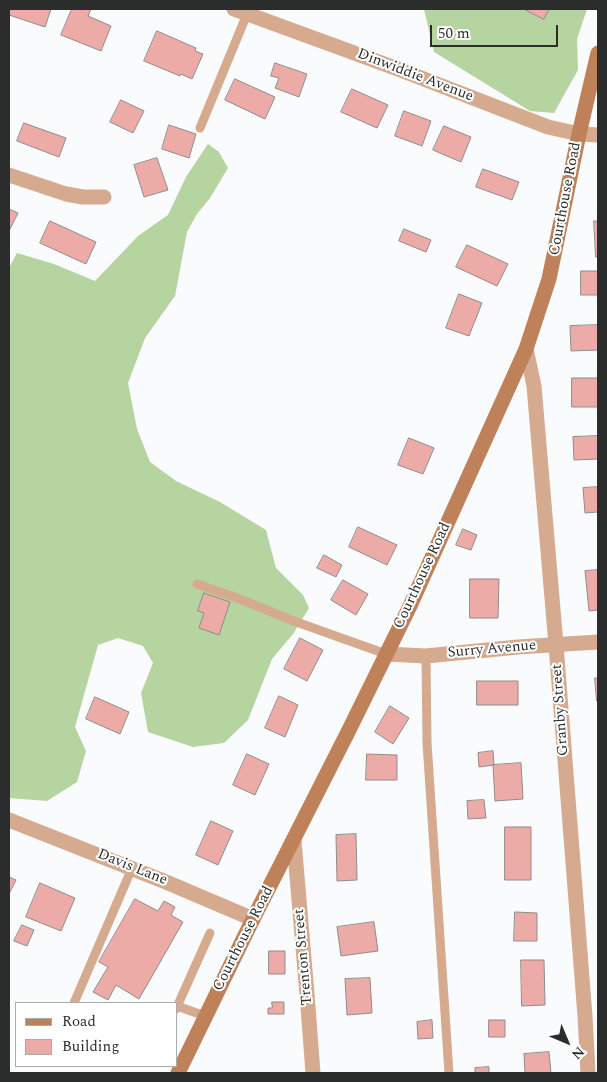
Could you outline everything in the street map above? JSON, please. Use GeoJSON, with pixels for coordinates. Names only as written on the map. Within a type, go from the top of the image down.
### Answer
{"type":"FeatureCollection","features":[{"type":"Feature","properties":{"kind":"street","name":"Dinwiddie Avenue"},"geometry":{"type":"LineString","coordinates":[[240,11],[548,127],[579,134],[598,135]]}},
{"type":"Feature","properties":{"kind":"street","name":"Courthouse Road"},"geometry":{"type":"LineString","coordinates":[[178,1068],[350,730],[410,606],[526,349],[550,279],[579,134],[598,53]]}},
{"type":"Feature","properties":{"kind":"street"},"geometry":{"type":"LineString","coordinates":[[9,175],[66,194],[104,198]]}},
{"type":"Feature","properties":{"kind":"street","name":"Granby Street"},"geometry":{"type":"LineString","coordinates":[[526,349],[534,386],[556,645],[588,1073]]}},
{"type":"Feature","properties":{"kind":"street","name":"Surry Avenue"},"geometry":{"type":"LineString","coordinates":[[386,654],[426,656],[598,642]]}},
{"type":"Feature","properties":{"kind":"street","name":"Davis Lane"},"geometry":{"type":"LineString","coordinates":[[9,820],[132,868],[253,919]]}},
{"type":"Feature","properties":{"kind":"street","name":"Trenton Street"},"geometry":{"type":"LineString","coordinates":[[294,841],[313,1073]]}},
{"type":"Feature","properties":{"kind":"lane"},"geometry":{"type":"LineString","coordinates":[[200,128],[240,11]]}},
{"type":"Feature","properties":{"kind":"lane"},"geometry":{"type":"LineString","coordinates":[[197,584],[386,654]]}},
{"type":"Feature","properties":{"kind":"lane"},"geometry":{"type":"LineString","coordinates":[[426,656],[427,743],[449,1073]]}},
{"type":"Feature","properties":{"kind":"lane"},"geometry":{"type":"LineString","coordinates":[[74,1002],[132,868]]}},
{"type":"Feature","properties":{"kind":"lane"},"geometry":{"type":"LineString","coordinates":[[178,1005],[210,932]]}},
{"type":"Feature","properties":{"kind":"lane"},"geometry":{"type":"LineString","coordinates":[[178,1007],[205,1016]]}},
{"type":"Feature","properties":{"kind":"green space"},"geometry":{"type":"Polygon","coordinates":[[[424,9],[587,9],[577,39],[578,70],[554,113],[530,111],[434,52],[424,9]]]}},
{"type":"Feature","properties":{"kind":"green space"},"geometry":{"type":"Polygon","coordinates":[[[208,144],[219,152],[228,168],[187,232],[175,296],[145,338],[128,383],[137,429],[150,462],[176,481],[220,502],[266,530],[276,568],[303,595],[309,608],[293,634],[272,659],[248,720],[224,743],[193,747],[148,732],[141,693],[153,663],[143,646],[118,638],[98,645],[75,727],[86,751],[77,782],[47,801],[9,798],[9,268],[17,253],[54,264],[95,281],[138,236],[168,215],[186,177],[208,144]]]}},
{"type":"Feature","properties":{"kind":"building"},"geometry":{"type":"Polygon","coordinates":[[[9,9],[51,9],[45,27],[9,15],[9,9]]]}},
{"type":"Feature","properties":{"kind":"building"},"geometry":{"type":"Polygon","coordinates":[[[72,9],[91,9],[88,16],[111,26],[101,51],[61,35],[72,9]]]}},
{"type":"Feature","properties":{"kind":"building"},"geometry":{"type":"Polygon","coordinates":[[[524,9],[549,9],[544,19],[524,9]]]}},
{"type":"Feature","properties":{"kind":"building"},"geometry":{"type":"Polygon","coordinates":[[[157,31],[196,48],[195,51],[203,54],[192,79],[144,61],[157,31]]]}},
{"type":"Feature","properties":{"kind":"building"},"geometry":{"type":"Polygon","coordinates":[[[275,63],[307,74],[299,97],[275,88],[279,78],[271,76],[275,63]]]}},
{"type":"Feature","properties":{"kind":"building"},"geometry":{"type":"Polygon","coordinates":[[[235,79],[275,97],[265,119],[225,100],[235,79]]]}},
{"type":"Feature","properties":{"kind":"building"},"geometry":{"type":"Polygon","coordinates":[[[352,89],[388,105],[377,128],[341,112],[352,89]]]}},
{"type":"Feature","properties":{"kind":"building"},"geometry":{"type":"Polygon","coordinates":[[[121,100],[144,111],[133,133],[110,122],[121,100]]]}},
{"type":"Feature","properties":{"kind":"building"},"geometry":{"type":"Polygon","coordinates":[[[404,111],[431,121],[422,146],[395,136],[404,111]]]}},
{"type":"Feature","properties":{"kind":"building"},"geometry":{"type":"Polygon","coordinates":[[[24,123],[66,138],[59,157],[17,141],[24,123]]]}},
{"type":"Feature","properties":{"kind":"building"},"geometry":{"type":"Polygon","coordinates":[[[169,125],[196,134],[189,158],[162,149],[169,125]]]}},
{"type":"Feature","properties":{"kind":"building"},"geometry":{"type":"Polygon","coordinates":[[[444,126],[471,137],[461,162],[433,150],[444,126]]]}},
{"type":"Feature","properties":{"kind":"building"},"geometry":{"type":"Polygon","coordinates":[[[157,158],[168,190],[144,197],[134,165],[157,158]]]}},
{"type":"Feature","properties":{"kind":"building"},"geometry":{"type":"Polygon","coordinates":[[[483,169],[519,182],[512,200],[476,187],[483,169]]]}},
{"type":"Feature","properties":{"kind":"building"},"geometry":{"type":"Polygon","coordinates":[[[9,209],[18,213],[9,231],[9,209]]]}},
{"type":"Feature","properties":{"kind":"building"},"geometry":{"type":"Polygon","coordinates":[[[50,221],[96,242],[86,264],[40,243],[50,221]]]}},
{"type":"Feature","properties":{"kind":"building"},"geometry":{"type":"Polygon","coordinates":[[[594,221],[598,221],[598,257],[596,257],[594,221]]]}},
{"type":"Feature","properties":{"kind":"building"},"geometry":{"type":"Polygon","coordinates":[[[404,229],[431,240],[426,252],[399,241],[404,229]]]}},
{"type":"Feature","properties":{"kind":"building"},"geometry":{"type":"Polygon","coordinates":[[[467,245],[508,264],[497,286],[456,267],[467,245]]]}},
{"type":"Feature","properties":{"kind":"building"},"geometry":{"type":"Polygon","coordinates":[[[581,271],[598,271],[598,295],[581,295],[581,271]]]}},
{"type":"Feature","properties":{"kind":"building"},"geometry":{"type":"Polygon","coordinates":[[[459,294],[482,303],[469,336],[446,328],[459,294]]]}},
{"type":"Feature","properties":{"kind":"building"},"geometry":{"type":"Polygon","coordinates":[[[598,325],[598,350],[571,351],[570,326],[598,325]]]}},
{"type":"Feature","properties":{"kind":"building"},"geometry":{"type":"Polygon","coordinates":[[[572,378],[598,378],[598,407],[572,407],[572,378]]]}},
{"type":"Feature","properties":{"kind":"building"},"geometry":{"type":"Polygon","coordinates":[[[598,436],[598,459],[574,460],[573,437],[598,436]]]}},
{"type":"Feature","properties":{"kind":"building"},"geometry":{"type":"Polygon","coordinates":[[[409,438],[434,448],[423,474],[398,465],[409,438]]]}},
{"type":"Feature","properties":{"kind":"building"},"geometry":{"type":"Polygon","coordinates":[[[598,487],[598,512],[585,513],[583,488],[598,487]]]}},
{"type":"Feature","properties":{"kind":"building"},"geometry":{"type":"Polygon","coordinates":[[[358,527],[397,545],[387,565],[349,547],[358,527]]]}},
{"type":"Feature","properties":{"kind":"building"},"geometry":{"type":"Polygon","coordinates":[[[463,529],[477,535],[471,550],[456,545],[463,529]]]}},
{"type":"Feature","properties":{"kind":"building"},"geometry":{"type":"Polygon","coordinates":[[[324,555],[342,565],[336,577],[317,568],[324,555]]]}},
{"type":"Feature","properties":{"kind":"building"},"geometry":{"type":"Polygon","coordinates":[[[598,570],[598,610],[589,611],[585,571],[598,570]]]}},
{"type":"Feature","properties":{"kind":"building"},"geometry":{"type":"Polygon","coordinates":[[[470,579],[499,579],[498,618],[470,618],[470,579]]]}},
{"type":"Feature","properties":{"kind":"building"},"geometry":{"type":"Polygon","coordinates":[[[343,580],[368,594],[356,615],[331,600],[343,580]]]}},
{"type":"Feature","properties":{"kind":"building"},"geometry":{"type":"Polygon","coordinates":[[[204,593],[230,602],[219,635],[199,628],[204,613],[198,611],[204,593]]]}},
{"type":"Feature","properties":{"kind":"building"},"geometry":{"type":"Polygon","coordinates":[[[300,638],[323,650],[307,681],[284,669],[300,638]]]}},
{"type":"Feature","properties":{"kind":"building"},"geometry":{"type":"Polygon","coordinates":[[[595,678],[598,678],[598,701],[597,701],[595,678]]]}},
{"type":"Feature","properties":{"kind":"building"},"geometry":{"type":"Polygon","coordinates":[[[477,681],[518,681],[518,705],[477,705],[477,681]]]}},
{"type":"Feature","properties":{"kind":"building"},"geometry":{"type":"Polygon","coordinates":[[[279,696],[298,705],[285,737],[265,728],[279,696]]]}},
{"type":"Feature","properties":{"kind":"building"},"geometry":{"type":"Polygon","coordinates":[[[95,697],[129,712],[120,734],[86,719],[95,697]]]}},
{"type":"Feature","properties":{"kind":"building"},"geometry":{"type":"Polygon","coordinates":[[[390,706],[409,718],[393,744],[375,732],[390,706]]]}},
{"type":"Feature","properties":{"kind":"building"},"geometry":{"type":"Polygon","coordinates":[[[493,751],[494,765],[479,767],[478,753],[493,751]]]}},
{"type":"Feature","properties":{"kind":"building"},"geometry":{"type":"Polygon","coordinates":[[[247,754],[269,764],[255,795],[233,785],[247,754]]]}},
{"type":"Feature","properties":{"kind":"building"},"geometry":{"type":"Polygon","coordinates":[[[367,754],[397,755],[397,780],[366,780],[367,754]]]}},
{"type":"Feature","properties":{"kind":"building"},"geometry":{"type":"Polygon","coordinates":[[[521,763],[523,799],[495,801],[493,765],[521,763]]]}},
{"type":"Feature","properties":{"kind":"building"},"geometry":{"type":"Polygon","coordinates":[[[484,800],[486,818],[468,819],[467,801],[484,800]]]}},
{"type":"Feature","properties":{"kind":"building"},"geometry":{"type":"Polygon","coordinates":[[[211,821],[233,831],[218,865],[196,855],[211,821]]]}},
{"type":"Feature","properties":{"kind":"building"},"geometry":{"type":"Polygon","coordinates":[[[505,827],[531,827],[531,880],[505,880],[505,827]]]}},
{"type":"Feature","properties":{"kind":"building"},"geometry":{"type":"Polygon","coordinates":[[[356,834],[357,880],[337,881],[336,835],[356,834]]]}},
{"type":"Feature","properties":{"kind":"building"},"geometry":{"type":"Polygon","coordinates":[[[9,877],[16,880],[9,894],[9,877]]]}},
{"type":"Feature","properties":{"kind":"building"},"geometry":{"type":"Polygon","coordinates":[[[40,883],[75,898],[61,931],[26,917],[40,883]]]}},
{"type":"Feature","properties":{"kind":"building"},"geometry":{"type":"Polygon","coordinates":[[[135,899],[158,911],[164,901],[175,907],[171,915],[183,922],[139,999],[116,985],[108,1000],[93,992],[108,967],[99,962],[135,899]]]}},
{"type":"Feature","properties":{"kind":"building"},"geometry":{"type":"Polygon","coordinates":[[[515,912],[537,913],[537,941],[514,941],[515,912]]]}},
{"type":"Feature","properties":{"kind":"building"},"geometry":{"type":"Polygon","coordinates":[[[374,922],[378,951],[341,956],[337,927],[374,922]]]}},
{"type":"Feature","properties":{"kind":"building"},"geometry":{"type":"Polygon","coordinates":[[[22,925],[34,930],[27,946],[14,941],[22,925]]]}},
{"type":"Feature","properties":{"kind":"building"},"geometry":{"type":"Polygon","coordinates":[[[269,951],[285,951],[285,974],[269,974],[269,951]]]}},
{"type":"Feature","properties":{"kind":"building"},"geometry":{"type":"Polygon","coordinates":[[[521,960],[544,960],[545,1005],[522,1006],[521,960]]]}},
{"type":"Feature","properties":{"kind":"building"},"geometry":{"type":"Polygon","coordinates":[[[370,978],[372,1013],[347,1015],[345,979],[370,978]]]}},
{"type":"Feature","properties":{"kind":"building"},"geometry":{"type":"Polygon","coordinates":[[[272,1002],[284,1002],[284,1014],[268,1014],[268,1008],[272,1008],[272,1002]]]}},
{"type":"Feature","properties":{"kind":"building"},"geometry":{"type":"Polygon","coordinates":[[[432,1020],[433,1038],[418,1039],[417,1022],[432,1020]]]}},
{"type":"Feature","properties":{"kind":"building"},"geometry":{"type":"Polygon","coordinates":[[[489,1020],[505,1020],[505,1037],[489,1037],[489,1020]]]}},
{"type":"Feature","properties":{"kind":"building"},"geometry":{"type":"Polygon","coordinates":[[[549,1052],[551,1073],[525,1073],[524,1054],[549,1052]]]}},
{"type":"Feature","properties":{"kind":"building"},"geometry":{"type":"Polygon","coordinates":[[[489,1067],[489,1073],[475,1073],[475,1068],[489,1067]]]}}]}
